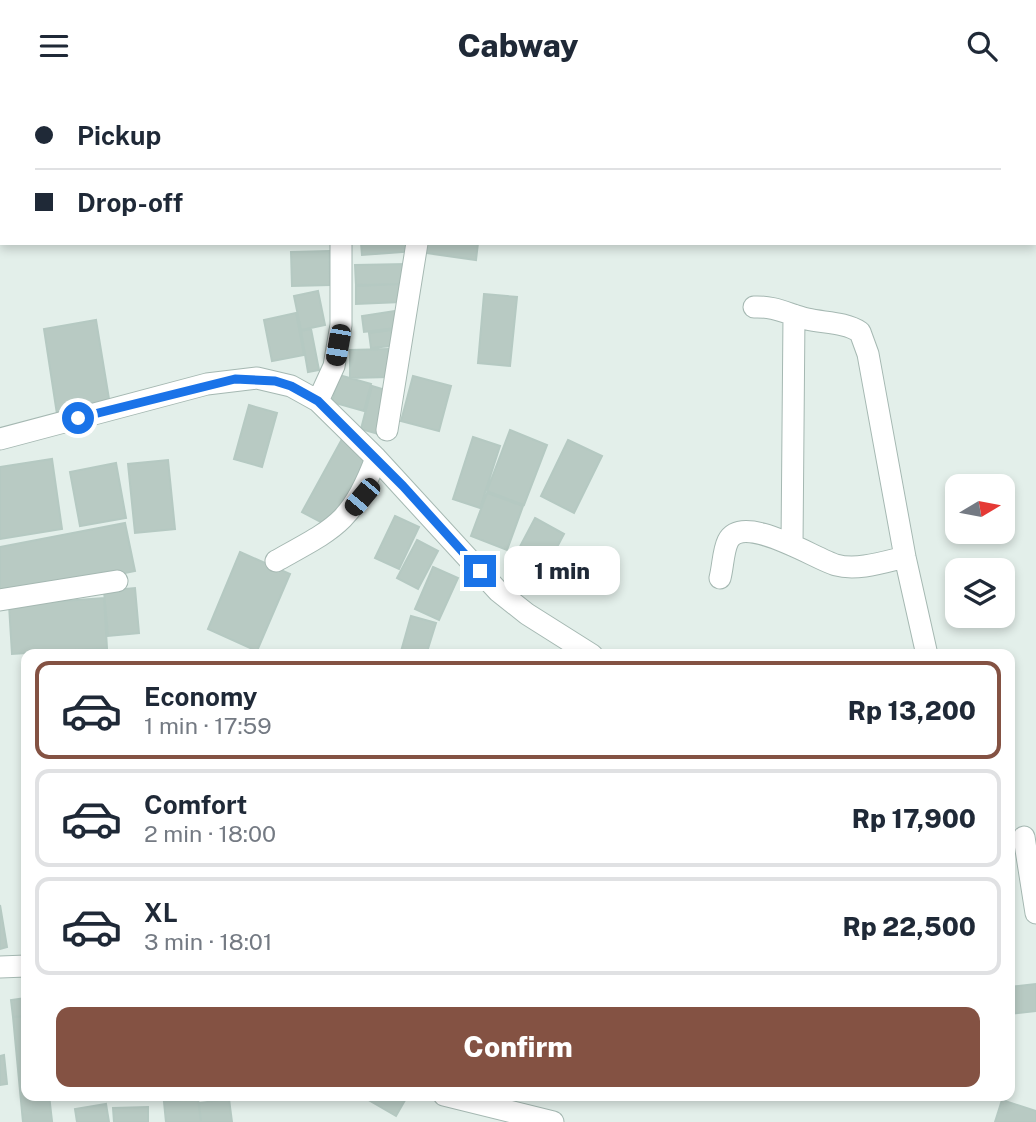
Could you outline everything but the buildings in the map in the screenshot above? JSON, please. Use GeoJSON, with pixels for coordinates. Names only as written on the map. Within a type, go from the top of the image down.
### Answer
{"type":"FeatureCollection","features":[{"type":"Feature","properties":{"kind":"street"},"geometry":{"type":"LineString","coordinates":[[318,401],[334,366],[341,325],[341,245]]}},
{"type":"Feature","properties":{"kind":"street"},"geometry":{"type":"LineString","coordinates":[[387,431],[417,245]]}},
{"type":"Feature","properties":{"kind":"street"},"geometry":{"type":"LineString","coordinates":[[754,307],[780,307],[794,314],[855,329],[864,340],[905,557],[926,649]]}},
{"type":"Feature","properties":{"kind":"street"},"geometry":{"type":"LineString","coordinates":[[792,545],[794,314]]}},
{"type":"Feature","properties":{"kind":"street"},"geometry":{"type":"LineString","coordinates":[[0,439],[235,379],[275,381],[291,386],[318,401],[376,458],[498,591],[527,614],[582,649]]}},
{"type":"Feature","properties":{"kind":"street"},"geometry":{"type":"LineString","coordinates":[[276,561],[340,523],[362,497],[376,458]]}},
{"type":"Feature","properties":{"kind":"street"},"geometry":{"type":"LineString","coordinates":[[720,578],[728,541],[735,533],[746,530],[843,566],[905,557]]}},
{"type":"Feature","properties":{"kind":"street"},"geometry":{"type":"LineString","coordinates":[[0,600],[117,581]]}},
{"type":"Feature","properties":{"kind":"street"},"geometry":{"type":"LineString","coordinates":[[1023,837],[1036,913]]}},
{"type":"Feature","properties":{"kind":"street"},"geometry":{"type":"LineString","coordinates":[[0,967],[21,966]]}},
{"type":"Feature","properties":{"kind":"street"},"geometry":{"type":"LineString","coordinates":[[468,1101],[552,1122]]}},
{"type":"Feature","properties":{"kind":"route"},"geometry":{"type":"LineString","coordinates":[[78,418],[235,379],[257,378],[291,386],[318,401],[403,486],[480,571]]}}]}
